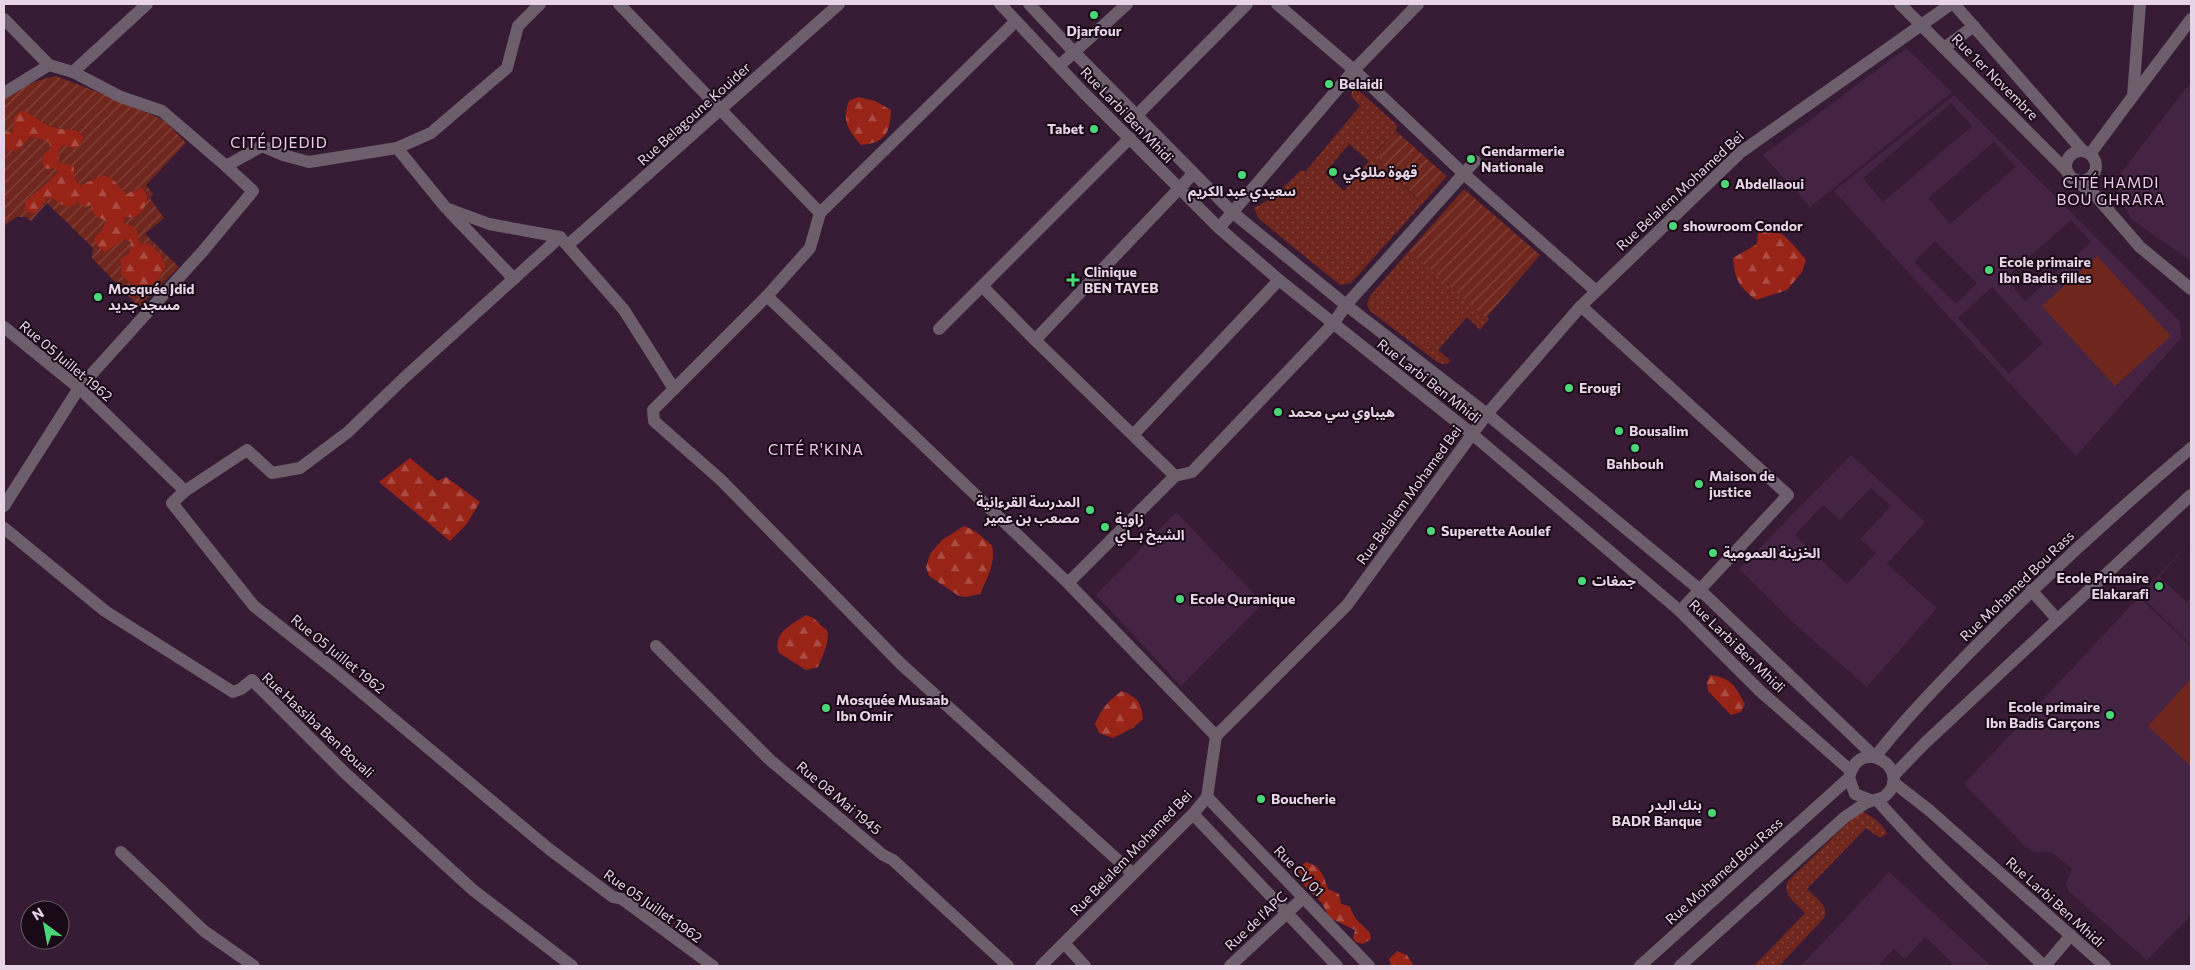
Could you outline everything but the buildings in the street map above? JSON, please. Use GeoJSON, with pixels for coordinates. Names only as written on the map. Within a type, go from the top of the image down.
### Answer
{"type":"FeatureCollection","features":[{"type":"Feature","properties":{"kind":"street"},"geometry":{"type":"LineString","coordinates":[[73,72],[147,4]]}},
{"type":"Feature","properties":{"kind":"street"},"geometry":{"type":"LineString","coordinates":[[226,166],[262,146],[283,155],[308,162],[397,148],[431,133],[508,68],[518,26],[540,4]]}},
{"type":"Feature","properties":{"kind":"street"},"geometry":{"type":"LineString","coordinates":[[619,4],[820,213]]}},
{"type":"Feature","properties":{"kind":"street","name":"Rue Belagoune Kouider"},"geometry":{"type":"LineString","coordinates":[[185,491],[248,450],[272,473],[300,468],[348,432],[404,378],[514,279],[564,241],[721,110],[838,4]]}},
{"type":"Feature","properties":{"kind":"street","name":"Rue Larbi Ben Mhidi"},"geometry":{"type":"LineString","coordinates":[[1000,4],[1178,189],[1219,228],[1332,324],[1472,434],[1680,612],[1760,691],[1850,774]]}},
{"type":"Feature","properties":{"kind":"street","name":"Rue Larbi Ben Mhidi"},"geometry":{"type":"LineString","coordinates":[[1029,4],[1136,116],[1232,212],[1346,305],[1487,414],[1699,589],[1875,756]]}},
{"type":"Feature","properties":{"kind":"street"},"geometry":{"type":"LineString","coordinates":[[1058,66],[1127,4]]}},
{"type":"Feature","properties":{"kind":"street"},"geometry":{"type":"LineString","coordinates":[[1136,116],[1248,4]]}},
{"type":"Feature","properties":{"kind":"street"},"geometry":{"type":"LineString","coordinates":[[1219,228],[1354,70],[1418,4]]}},
{"type":"Feature","properties":{"kind":"street","name":"Rue 1er Novembre"},"geometry":{"type":"LineString","coordinates":[[1900,4],[1923,24],[1944,48],[2070,174],[2095,195]]}},
{"type":"Feature","properties":{"kind":"street","name":"Rue 1er Novembre"},"geometry":{"type":"LineString","coordinates":[[1953,4],[2086,152]]}},
{"type":"Feature","properties":{"kind":"street","name":"Rue Belalem Mohamed Bei"},"geometry":{"type":"LineString","coordinates":[[1041,966],[1193,814],[1207,797],[1216,736],[1347,604],[1487,414],[1596,290],[1741,152],[1953,4]]}},
{"type":"Feature","properties":{"kind":"street"},"geometry":{"type":"LineString","coordinates":[[2133,96],[2140,4]]}},
{"type":"Feature","properties":{"kind":"street"},"geometry":{"type":"LineString","coordinates":[[1280,5],[1354,70],[1464,174],[1596,290]]}},
{"type":"Feature","properties":{"kind":"street"},"geometry":{"type":"LineString","coordinates":[[4,19],[49,64],[73,72],[121,97],[162,111],[253,191],[203,251],[79,388],[4,506]]}},
{"type":"Feature","properties":{"kind":"street"},"geometry":{"type":"LineString","coordinates":[[2086,152],[2133,96],[2191,19]]}},
{"type":"Feature","properties":{"kind":"street"},"geometry":{"type":"LineString","coordinates":[[1016,21],[820,213],[810,248],[767,296],[653,410],[654,421],[721,480],[901,664],[1132,873]]}},
{"type":"Feature","properties":{"kind":"street"},"geometry":{"type":"LineString","coordinates":[[1944,48],[1974,26]]}},
{"type":"Feature","properties":{"kind":"street"},"geometry":{"type":"LineString","coordinates":[[4,93],[49,64]]}},
{"type":"Feature","properties":{"kind":"street"},"geometry":{"type":"LineString","coordinates":[[939,329],[1130,138]]}},
{"type":"Feature","properties":{"kind":"street"},"geometry":{"type":"LineString","coordinates":[[397,148],[446,208],[514,279]]}},
{"type":"Feature","properties":{"kind":"street"},"geometry":{"type":"LineString","coordinates":[[2096,167],[2093,174],[2087,179],[2080,180],[2070,174],[2066,164],[2069,157],[2075,152],[2086,152],[2095,160],[2096,167],[2095,195],[2140,247],[2191,289]]}},
{"type":"Feature","properties":{"kind":"street"},"geometry":{"type":"LineString","coordinates":[[1068,582],[1175,476],[1192,472],[1332,324],[1346,305],[1475,161]]}},
{"type":"Feature","properties":{"kind":"street"},"geometry":{"type":"LineString","coordinates":[[1035,340],[1193,174]]}},
{"type":"Feature","properties":{"kind":"street"},"geometry":{"type":"LineString","coordinates":[[446,208],[489,224],[564,241],[624,310],[674,389]]}},
{"type":"Feature","properties":{"kind":"street"},"geometry":{"type":"LineString","coordinates":[[1134,434],[1279,280]]}},
{"type":"Feature","properties":{"kind":"street"},"geometry":{"type":"LineString","coordinates":[[982,287],[1175,476]]}},
{"type":"Feature","properties":{"kind":"street"},"geometry":{"type":"LineString","coordinates":[[767,296],[1068,582],[1216,736]]}},
{"type":"Feature","properties":{"kind":"street"},"geometry":{"type":"LineString","coordinates":[[1581,306],[1788,495],[1699,589],[1680,612]]}},
{"type":"Feature","properties":{"kind":"street","name":"Rue 05 Juillet 1962"},"geometry":{"type":"LineString","coordinates":[[4,327],[79,388],[185,491],[172,503],[254,606],[336,671],[549,850],[613,897],[622,899],[713,966]]}},
{"type":"Feature","properties":{"kind":"street","name":"Rue Mohamed Bou Rass"},"geometry":{"type":"LineString","coordinates":[[1875,756],[1904,720],[2031,590],[2100,526],[2191,448]]}},
{"type":"Feature","properties":{"kind":"street"},"geometry":{"type":"LineString","coordinates":[[1680,966],[1845,817],[1874,800],[1885,796],[1893,779],[1925,743],[2191,495]]}},
{"type":"Feature","properties":{"kind":"street","name":"Rue Hassiba Ben Bouali"},"geometry":{"type":"LineString","coordinates":[[4,528],[105,611],[233,692],[241,689],[252,680],[345,773],[473,890],[572,966]]}},
{"type":"Feature","properties":{"kind":"street"},"geometry":{"type":"LineString","coordinates":[[2031,590],[2057,620]]}},
{"type":"Feature","properties":{"kind":"street","name":"Rue 08 Mai 1945"},"geometry":{"type":"LineString","coordinates":[[656,646],[770,760],[884,855],[893,860],[1008,966]]}},
{"type":"Feature","properties":{"kind":"street"},"geometry":{"type":"LineString","coordinates":[[1893,779],[1888,763],[1875,756],[1860,760],[1850,774],[1855,794],[1874,800],[1963,890],[2044,966],[2071,935]]}},
{"type":"Feature","properties":{"kind":"street","name":"Rue Mohamed Bou Rass"},"geometry":{"type":"LineString","coordinates":[[1640,966],[1850,774]]}},
{"type":"Feature","properties":{"kind":"street","name":"Rue Larbi Ben Mhidi"},"geometry":{"type":"LineString","coordinates":[[1893,779],[2105,966]]}},
{"type":"Feature","properties":{"kind":"street","name":"Rue CV 01"},"geometry":{"type":"LineString","coordinates":[[1207,797],[1369,966]]}},
{"type":"Feature","properties":{"kind":"street"},"geometry":{"type":"LineString","coordinates":[[1193,814],[1338,966]]}},
{"type":"Feature","properties":{"kind":"street"},"geometry":{"type":"LineString","coordinates":[[121,852],[204,931],[237,956],[254,966]]}},
{"type":"Feature","properties":{"kind":"street","name":"Rue de l'APC"},"geometry":{"type":"LineString","coordinates":[[1230,966],[1303,898]]}},
{"type":"Feature","properties":{"kind":"street"},"geometry":{"type":"LineString","coordinates":[[1064,943],[1085,966]]}},
{"type":"Feature","properties":{"kind":"shaded area"},"geometry":{"type":"Polygon","coordinates":[[[1906,48],[1952,92],[1810,207],[1763,155],[1906,48]]]}},
{"type":"Feature","properties":{"kind":"shaded area"},"geometry":{"type":"Polygon","coordinates":[[[56,76],[129,104],[165,121],[186,143],[146,185],[153,194],[150,198],[164,218],[145,234],[179,267],[139,307],[92,258],[93,248],[47,203],[31,221],[26,217],[16,217],[4,226],[4,151],[18,150],[31,136],[49,142],[51,149],[44,154],[41,162],[46,169],[55,168],[59,172],[25,201],[24,210],[32,214],[37,212],[47,198],[71,207],[77,202],[84,207],[92,205],[91,210],[96,216],[106,221],[102,230],[94,238],[98,247],[105,252],[125,239],[131,242],[130,252],[120,259],[121,275],[137,289],[156,283],[166,265],[160,254],[150,244],[139,243],[136,228],[123,223],[125,217],[134,217],[140,213],[148,198],[146,191],[141,187],[126,194],[112,178],[103,175],[81,185],[74,178],[74,166],[59,163],[58,151],[63,145],[75,148],[81,144],[84,137],[76,130],[48,125],[23,110],[14,116],[13,133],[4,131],[4,99],[29,84],[56,76]]]}},
{"type":"Feature","properties":{"kind":"shaded area"},"geometry":{"type":"Polygon","coordinates":[[[2191,82],[2191,261],[2131,219],[2114,182],[2191,82]]]}},
{"type":"Feature","properties":{"kind":"shaded area"},"geometry":{"type":"Polygon","coordinates":[[[1356,88],[1397,125],[1396,131],[1377,150],[1380,158],[1379,161],[1418,200],[1443,173],[1447,176],[1351,283],[1340,285],[1259,219],[1254,208],[1275,196],[1301,170],[1305,172],[1360,106],[1351,96],[1352,91],[1356,88]],[[1349,144],[1325,173],[1344,191],[1369,161],[1349,144]]]}},
{"type":"Feature","properties":{"kind":"shaded area","name":"Ecole primaire Ibn Badis filles"},"geometry":{"type":"Polygon","coordinates":[[[1954,95],[2180,322],[2181,338],[2076,456],[1834,191],[1954,95]],[[1951,103],[1863,178],[1883,202],[1972,126],[1951,103]],[[1994,142],[1928,198],[1950,224],[2016,167],[1994,142]],[[2071,220],[2005,278],[2025,301],[2091,242],[2071,220]],[[1935,241],[1914,262],[1956,304],[1977,283],[1935,241]],[[1992,287],[1958,318],[2009,374],[2043,343],[1992,287]]]}},
{"type":"Feature","properties":{"kind":"shaded area"},"geometry":{"type":"Polygon","coordinates":[[[1396,131],[1443,173],[1419,200],[1379,161],[1380,158],[1377,151],[1396,131]]]}},
{"type":"Feature","properties":{"kind":"shaded area"},"geometry":{"type":"Polygon","coordinates":[[[1464,189],[1540,255],[1486,318],[1409,251],[1464,189]]]}},
{"type":"Feature","properties":{"kind":"shaded area"},"geometry":{"type":"Polygon","coordinates":[[[1409,251],[1489,319],[1480,330],[1467,317],[1438,350],[1451,361],[1444,364],[1436,361],[1370,311],[1367,304],[1370,296],[1409,251]]]}},
{"type":"Feature","properties":{"kind":"shaded area"},"geometry":{"type":"Polygon","coordinates":[[[2097,256],[2171,336],[2115,386],[2042,306],[2097,256]]]}},
{"type":"Feature","properties":{"kind":"shaded area"},"geometry":{"type":"Polygon","coordinates":[[[1851,455],[1925,522],[1887,564],[1937,608],[1867,687],[1798,627],[1739,569],[1851,455]],[[1871,488],[1840,520],[1823,505],[1795,535],[1847,584],[1876,553],[1860,539],[1891,506],[1871,488]]]}},
{"type":"Feature","properties":{"kind":"shaded area","name":"Ecole Quranique"},"geometry":{"type":"Polygon","coordinates":[[[1176,512],[1263,603],[1181,686],[1096,595],[1176,512]]]}},
{"type":"Feature","properties":{"kind":"shaded area","name":"Ecole Primaire Elakarafi"},"geometry":{"type":"Polygon","coordinates":[[[2191,541],[2159,577],[2187,602],[2191,598],[2191,645],[2140,595],[2191,541]]]}},
{"type":"Feature","properties":{"kind":"shaded area","name":"Ecole primaire Ibn Badis Garçons"},"geometry":{"type":"Polygon","coordinates":[[[2139,597],[2191,646],[2191,915],[2147,960],[2069,892],[2066,884],[2072,869],[2051,852],[2034,852],[2026,847],[1964,784],[2139,597]]]}},
{"type":"Feature","properties":{"kind":"shaded area"},"geometry":{"type":"Polygon","coordinates":[[[2191,679],[2191,766],[2148,726],[2191,679]]]}},
{"type":"Feature","properties":{"kind":"shaded area"},"geometry":{"type":"Polygon","coordinates":[[[1863,812],[1877,821],[1887,834],[1880,838],[1866,828],[1807,889],[1823,906],[1825,910],[1824,918],[1779,966],[1755,965],[1805,913],[1788,894],[1786,886],[1788,881],[1856,815],[1863,812]]]}},
{"type":"Feature","properties":{"kind":"shaded area"},"geometry":{"type":"Polygon","coordinates":[[[1889,872],[1991,966],[1950,966],[1953,963],[1925,937],[1905,959],[1894,949],[1878,966],[1801,966],[1889,872]]]}},
{"type":"Feature","properties":{"kind":"green space"},"geometry":{"type":"Polygon","coordinates":[[[858,97],[875,101],[891,110],[887,131],[876,142],[861,145],[847,124],[846,114],[849,101],[858,97]]]}},
{"type":"Feature","properties":{"kind":"green space"},"geometry":{"type":"Polygon","coordinates":[[[24,109],[48,125],[76,130],[84,137],[81,144],[75,148],[74,178],[81,185],[103,175],[112,178],[126,194],[141,187],[145,191],[147,204],[142,212],[134,218],[140,243],[150,244],[160,254],[166,265],[161,275],[152,285],[137,289],[121,275],[120,259],[130,252],[113,248],[105,253],[98,247],[93,238],[102,230],[90,211],[82,208],[61,206],[55,200],[48,198],[37,212],[32,214],[24,210],[25,201],[49,181],[46,169],[41,162],[44,154],[31,136],[18,151],[4,151],[4,131],[12,124],[14,116],[24,109]]]}},
{"type":"Feature","properties":{"kind":"green space"},"geometry":{"type":"Polygon","coordinates":[[[1763,227],[1775,230],[1781,234],[1806,260],[1802,272],[1787,290],[1756,300],[1739,282],[1733,258],[1757,244],[1758,231],[1763,227]]]}},
{"type":"Feature","properties":{"kind":"green space"},"geometry":{"type":"Polygon","coordinates":[[[410,458],[438,481],[446,477],[480,502],[466,525],[450,541],[379,482],[410,458]]]}},
{"type":"Feature","properties":{"kind":"green space"},"geometry":{"type":"Polygon","coordinates":[[[964,526],[977,533],[992,545],[993,551],[990,570],[980,594],[965,597],[959,596],[929,576],[926,567],[930,554],[942,540],[964,526]]]}},
{"type":"Feature","properties":{"kind":"green space"},"geometry":{"type":"Polygon","coordinates":[[[806,615],[814,618],[827,630],[828,639],[818,667],[806,670],[779,653],[778,640],[784,630],[806,615]]]}},
{"type":"Feature","properties":{"kind":"green space"},"geometry":{"type":"Polygon","coordinates":[[[1710,675],[1724,679],[1732,684],[1745,704],[1741,712],[1731,715],[1708,691],[1707,682],[1710,675]]]}},
{"type":"Feature","properties":{"kind":"green space"},"geometry":{"type":"Polygon","coordinates":[[[1122,691],[1138,701],[1143,719],[1133,728],[1113,738],[1099,733],[1095,724],[1100,714],[1109,701],[1122,691]]]}},
{"type":"Feature","properties":{"kind":"green space"},"geometry":{"type":"Polygon","coordinates":[[[1306,862],[1316,866],[1323,875],[1328,889],[1339,894],[1341,904],[1349,906],[1356,919],[1370,933],[1371,939],[1363,944],[1356,942],[1353,938],[1355,930],[1330,918],[1321,902],[1303,884],[1298,869],[1306,862]]]}},
{"type":"Feature","properties":{"kind":"green space"},"geometry":{"type":"Polygon","coordinates":[[[1397,951],[1407,955],[1414,966],[1391,966],[1389,959],[1397,951]]]}},
{"type":"Feature","properties":{"kind":"place","name":"Djarfour"},"geometry":{"type":"Point","coordinates":[1094,15]}},
{"type":"Feature","properties":{"kind":"place","name":"Belaidi"},"geometry":{"type":"Point","coordinates":[1329,84]}},
{"type":"Feature","properties":{"kind":"place","name":"Tabet"},"geometry":{"type":"Point","coordinates":[1094,129]}},
{"type":"Feature","properties":{"kind":"place","name":"Gendarmerie Nationale"},"geometry":{"type":"Point","coordinates":[1471,159]}},
{"type":"Feature","properties":{"kind":"place","name":"قهوة مللوكي"},"geometry":{"type":"Point","coordinates":[1333,172]}},
{"type":"Feature","properties":{"kind":"place","name":"سعيدي عبد الكريم"},"geometry":{"type":"Point","coordinates":[1242,175]}},
{"type":"Feature","properties":{"kind":"place","name":"Abdellaoui"},"geometry":{"type":"Point","coordinates":[1725,184]}},
{"type":"Feature","properties":{"kind":"place","name":"showroom Condor"},"geometry":{"type":"Point","coordinates":[1673,226]}},
{"type":"Feature","properties":{"kind":"place","name":"Ecole primaire Ibn Badis filles"},"geometry":{"type":"Point","coordinates":[1989,270]}},
{"type":"Feature","properties":{"kind":"place","name":"Clinique BEN TAYEB"},"geometry":{"type":"Point","coordinates":[1073,280]}},
{"type":"Feature","properties":{"kind":"place","name":"Mosquée Jdid مسجد جديد"},"geometry":{"type":"Point","coordinates":[98,297]}},
{"type":"Feature","properties":{"kind":"place","name":"Erougi"},"geometry":{"type":"Point","coordinates":[1569,388]}},
{"type":"Feature","properties":{"kind":"place","name":"هيباوي سي محمد"},"geometry":{"type":"Point","coordinates":[1278,412]}},
{"type":"Feature","properties":{"kind":"place","name":"Bousalim"},"geometry":{"type":"Point","coordinates":[1619,431]}},
{"type":"Feature","properties":{"kind":"place","name":"Bahbouh"},"geometry":{"type":"Point","coordinates":[1635,448]}},
{"type":"Feature","properties":{"kind":"place","name":"Maison de justice"},"geometry":{"type":"Point","coordinates":[1699,484]}},
{"type":"Feature","properties":{"kind":"place","name":"المدرسة القرءانية مصعب بن عمير"},"geometry":{"type":"Point","coordinates":[1090,510]}},
{"type":"Feature","properties":{"kind":"place","name":"زاوية الشيخ بــاي"},"geometry":{"type":"Point","coordinates":[1105,527]}},
{"type":"Feature","properties":{"kind":"place","name":"Superette Aoulef"},"geometry":{"type":"Point","coordinates":[1431,531]}},
{"type":"Feature","properties":{"kind":"place","name":"الخزينة العمومية"},"geometry":{"type":"Point","coordinates":[1713,553]}},
{"type":"Feature","properties":{"kind":"place","name":"جمغات"},"geometry":{"type":"Point","coordinates":[1582,581]}},
{"type":"Feature","properties":{"kind":"place","name":"Ecole Primaire Elakarafi"},"geometry":{"type":"Point","coordinates":[2159,586]}},
{"type":"Feature","properties":{"kind":"place","name":"Ecole Quranique"},"geometry":{"type":"Point","coordinates":[1180,599]}},
{"type":"Feature","properties":{"kind":"place","name":"Mosquée Musaab Ibn Omir"},"geometry":{"type":"Point","coordinates":[826,708]}},
{"type":"Feature","properties":{"kind":"place","name":"Ecole primaire Ibn Badis Garçons"},"geometry":{"type":"Point","coordinates":[2110,715]}},
{"type":"Feature","properties":{"kind":"place","name":"Boucherie"},"geometry":{"type":"Point","coordinates":[1261,799]}},
{"type":"Feature","properties":{"kind":"place","name":"بنك البدر BADR Banque"},"geometry":{"type":"Point","coordinates":[1712,813]}},
{"type":"Feature","properties":{"kind":"district","name":"CITÉ DJEDID"},"geometry":{"type":"Point","coordinates":[279,143]}},
{"type":"Feature","properties":{"kind":"district","name":"CITÉ HAMDI BOU GHRARA"},"geometry":{"type":"Point","coordinates":[2111,192]}},
{"type":"Feature","properties":{"kind":"district","name":"CITÉ R'KINA"},"geometry":{"type":"Point","coordinates":[816,450]}}]}
